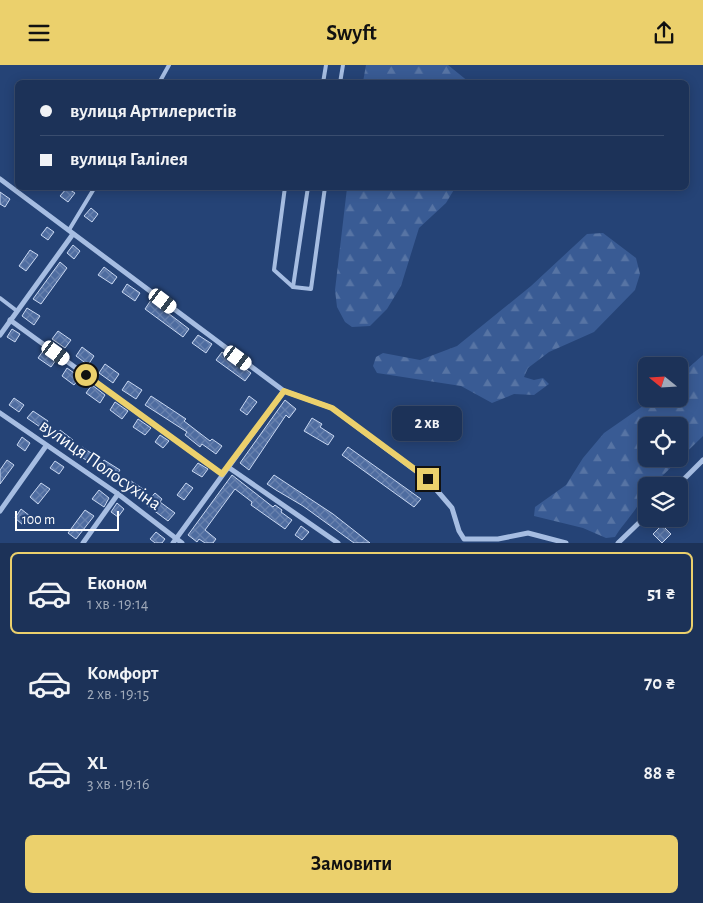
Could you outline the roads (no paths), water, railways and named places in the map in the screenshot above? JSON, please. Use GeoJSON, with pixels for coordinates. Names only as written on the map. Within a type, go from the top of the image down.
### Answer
{"type":"FeatureCollection","features":[{"type":"Feature","properties":{"kind":"street"},"geometry":{"type":"LineString","coordinates":[[0,179],[284,391],[332,408],[428,479],[452,508],[463,541],[498,539],[528,533],[566,543]]}},
{"type":"Feature","properties":{"kind":"street"},"geometry":{"type":"LineString","coordinates":[[0,335],[71,232]]}},
{"type":"Feature","properties":{"kind":"street"},"geometry":{"type":"LineString","coordinates":[[10,320],[222,474]]}},
{"type":"Feature","properties":{"kind":"street"},"geometry":{"type":"LineString","coordinates":[[174,541],[284,391]]}},
{"type":"Feature","properties":{"kind":"street","name":"вулиця Полосухіна"},"geometry":{"type":"LineString","coordinates":[[0,413],[118,494],[174,541],[182,543]]}},
{"type":"Feature","properties":{"kind":"street"},"geometry":{"type":"LineString","coordinates":[[0,511],[46,446]]}},
{"type":"Feature","properties":{"kind":"street"},"geometry":{"type":"LineString","coordinates":[[686,477],[703,460]]}},
{"type":"Feature","properties":{"kind":"street"},"geometry":{"type":"LineString","coordinates":[[228,467],[338,543]]}},
{"type":"Feature","properties":{"kind":"street"},"geometry":{"type":"LineString","coordinates":[[83,543],[118,494]]}},
{"type":"Feature","properties":{"kind":"street"},"geometry":{"type":"LineString","coordinates":[[618,543],[638,524]]}},
{"type":"Feature","properties":{"kind":"lane"},"geometry":{"type":"LineString","coordinates":[[160,80],[169,65]]}},
{"type":"Feature","properties":{"kind":"lane"},"geometry":{"type":"LineString","coordinates":[[324,80],[326,65]]}},
{"type":"Feature","properties":{"kind":"lane"},"geometry":{"type":"LineString","coordinates":[[340,80],[343,65]]}},
{"type":"Feature","properties":{"kind":"lane"},"geometry":{"type":"LineString","coordinates":[[71,232],[93,190]]}},
{"type":"Feature","properties":{"kind":"lane"},"geometry":{"type":"LineString","coordinates":[[285,190],[274,270],[294,287],[312,289],[326,190]]}},
{"type":"Feature","properties":{"kind":"lane"},"geometry":{"type":"LineString","coordinates":[[294,287],[308,190]]}},
{"type":"Feature","properties":{"kind":"lane"},"geometry":{"type":"LineString","coordinates":[[0,299],[17,311]]}}]}
